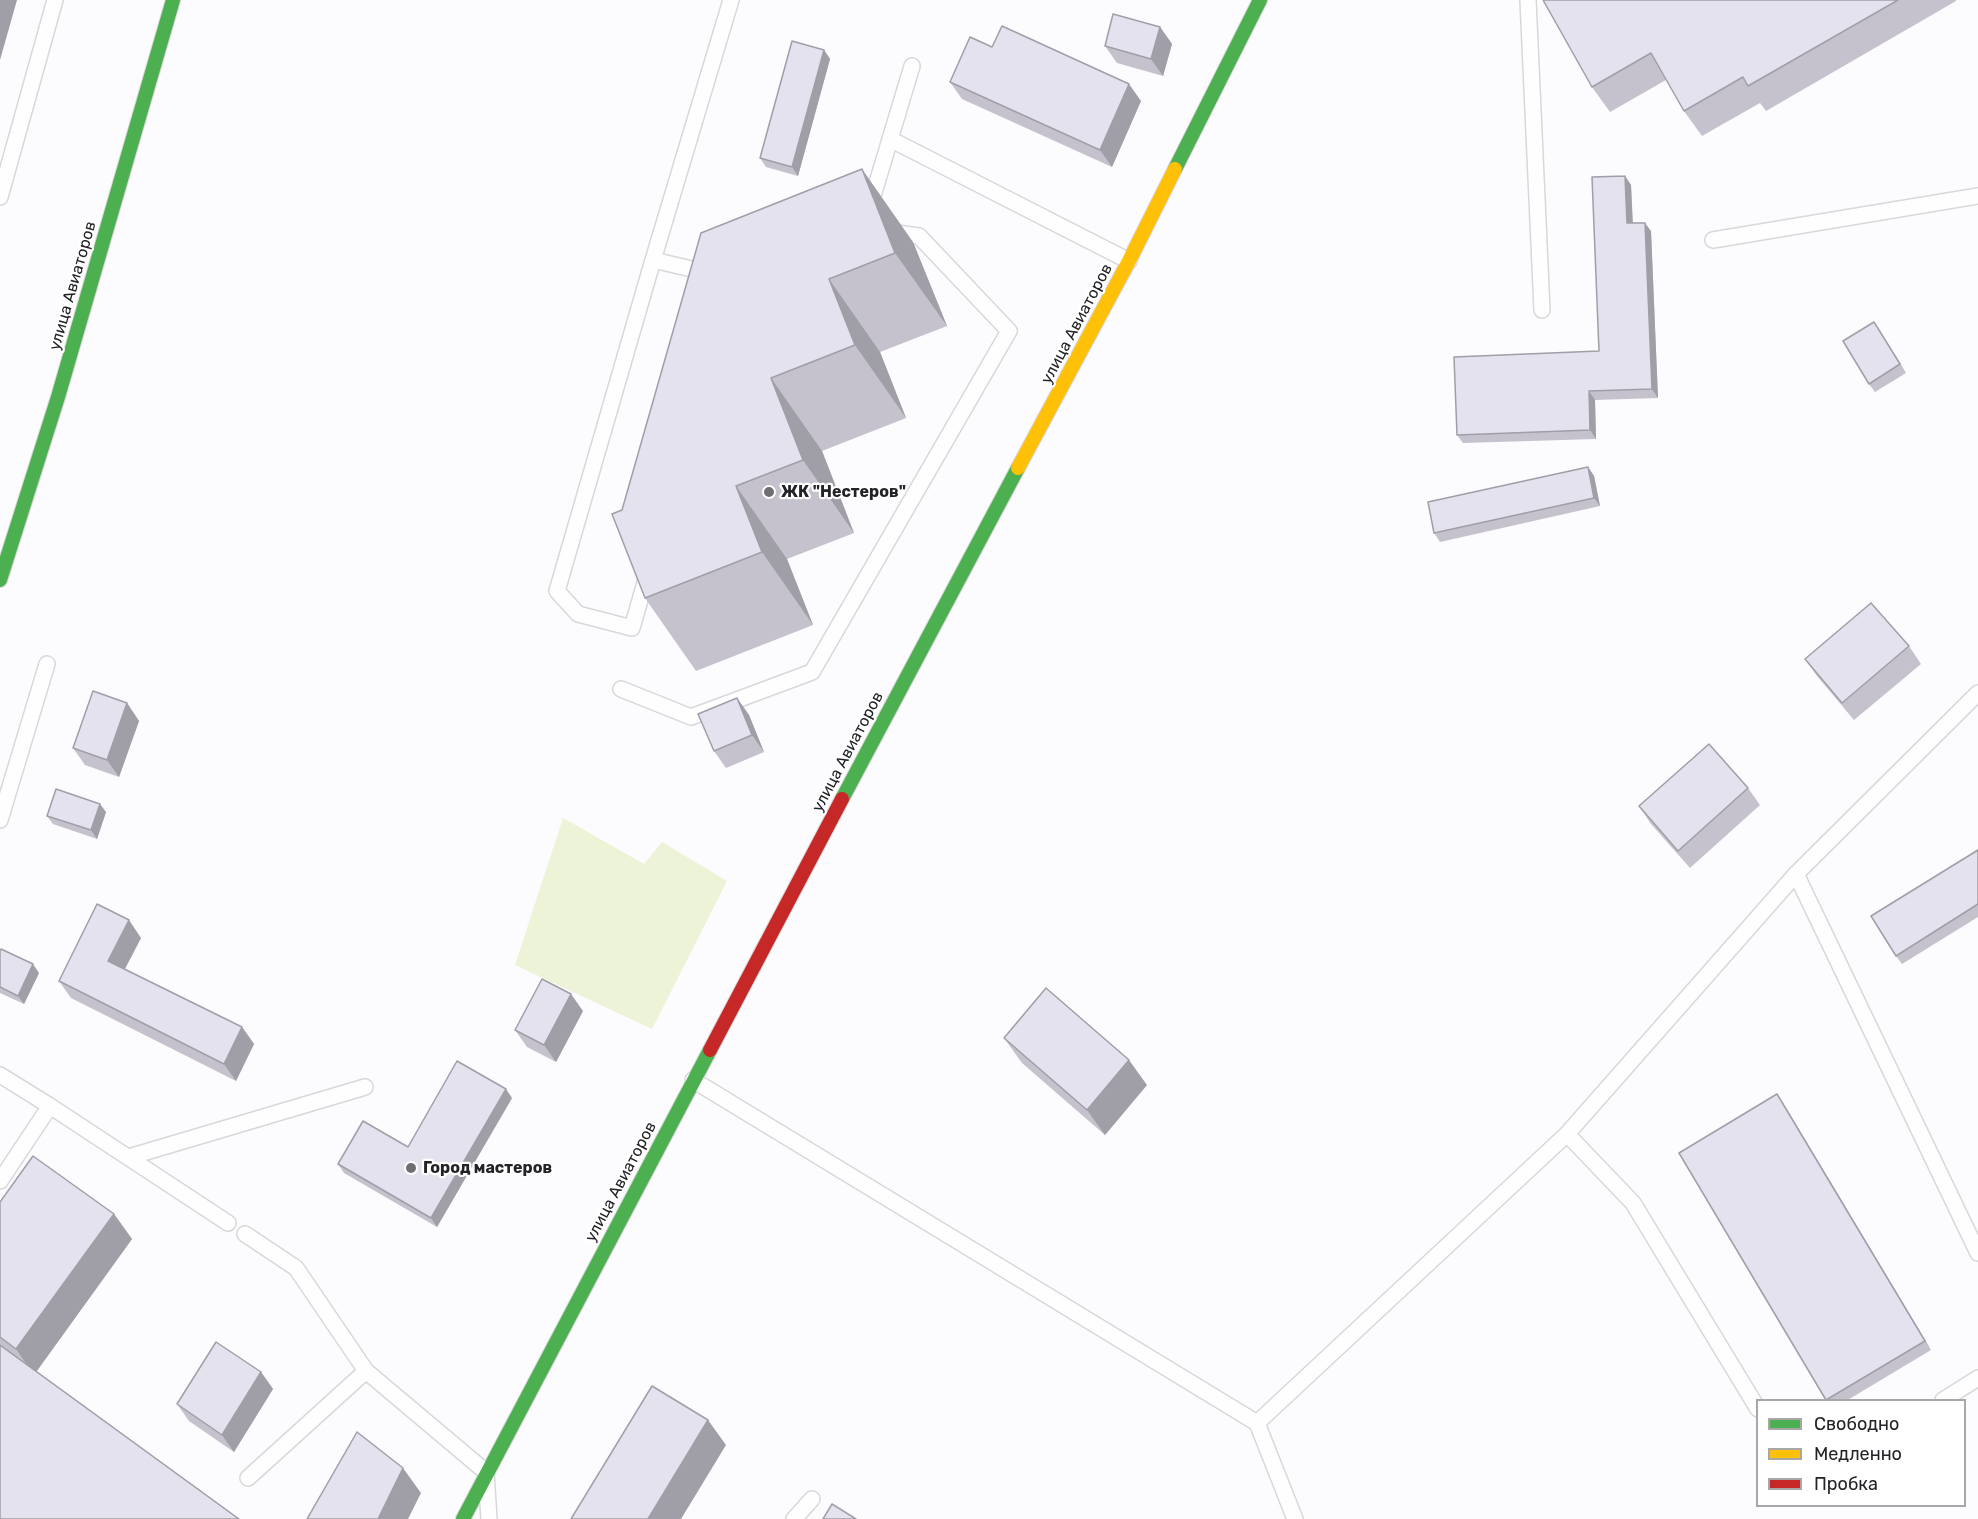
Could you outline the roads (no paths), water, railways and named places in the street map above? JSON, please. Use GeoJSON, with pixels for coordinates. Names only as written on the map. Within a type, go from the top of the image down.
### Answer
{"type":"FeatureCollection","features":[{"type":"Feature","properties":{"kind":"main road","name":"улица Авиаторов"},"geometry":{"type":"LineString","coordinates":[[0,580],[58,397],[173,0]]}},
{"type":"Feature","properties":{"kind":"main road","name":"улица Авиаторов"},"geometry":{"type":"LineString","coordinates":[[463,1519],[693,1080],[1129,261],[1260,0]]}},
{"type":"Feature","properties":{"kind":"lane"},"geometry":{"type":"LineString","coordinates":[[0,197],[55,0]]}},
{"type":"Feature","properties":{"kind":"lane"},"geometry":{"type":"LineString","coordinates":[[652,561],[632,628],[578,614],[557,591],[731,0]]}},
{"type":"Feature","properties":{"kind":"lane"},"geometry":{"type":"LineString","coordinates":[[1528,0],[1542,310]]}},
{"type":"Feature","properties":{"kind":"lane"},"geometry":{"type":"LineString","coordinates":[[621,689],[691,717],[812,672],[1009,331],[919,236],[870,224],[890,139],[912,66]]}},
{"type":"Feature","properties":{"kind":"lane"},"geometry":{"type":"LineString","coordinates":[[890,139],[1129,261]]}},
{"type":"Feature","properties":{"kind":"lane"},"geometry":{"type":"LineString","coordinates":[[1713,240],[1978,196]]}},
{"type":"Feature","properties":{"kind":"lane"},"geometry":{"type":"LineString","coordinates":[[653,260],[725,277]]}},
{"type":"Feature","properties":{"kind":"lane"},"geometry":{"type":"LineString","coordinates":[[0,820],[46,664]]}},
{"type":"Feature","properties":{"kind":"lane"},"geometry":{"type":"LineString","coordinates":[[1257,1423],[1567,1134],[1796,874],[1978,693]]}},
{"type":"Feature","properties":{"kind":"lane"},"geometry":{"type":"LineString","coordinates":[[1796,874],[1978,1253]]}},
{"type":"Feature","properties":{"kind":"lane"},"geometry":{"type":"LineString","coordinates":[[0,1075],[228,1223]]}},
{"type":"Feature","properties":{"kind":"lane"},"geometry":{"type":"LineString","coordinates":[[693,1080],[1257,1423],[1295,1519]]}},
{"type":"Feature","properties":{"kind":"lane"},"geometry":{"type":"LineString","coordinates":[[129,1157],[365,1087]]}},
{"type":"Feature","properties":{"kind":"lane"},"geometry":{"type":"LineString","coordinates":[[0,1181],[50,1106]]}},
{"type":"Feature","properties":{"kind":"lane"},"geometry":{"type":"LineString","coordinates":[[1567,1134],[1633,1203],[1756,1406]]}},
{"type":"Feature","properties":{"kind":"lane"},"geometry":{"type":"LineString","coordinates":[[245,1234],[296,1268],[366,1371],[486,1472],[489,1519]]}},
{"type":"Feature","properties":{"kind":"lane"},"geometry":{"type":"LineString","coordinates":[[248,1478],[366,1371]]}},
{"type":"Feature","properties":{"kind":"lane"},"geometry":{"type":"LineString","coordinates":[[1946,1399],[1978,1378]]}},
{"type":"Feature","properties":{"kind":"lane"},"geometry":{"type":"LineString","coordinates":[[794,1519],[812,1499]]}},
{"type":"Feature","properties":{"kind":"place","name":"ЖК \"Нестеров\""},"geometry":{"type":"Point","coordinates":[769,492]}},
{"type":"Feature","properties":{"kind":"place","name":"Город мастеров"},"geometry":{"type":"Point","coordinates":[411,1168]}}]}
